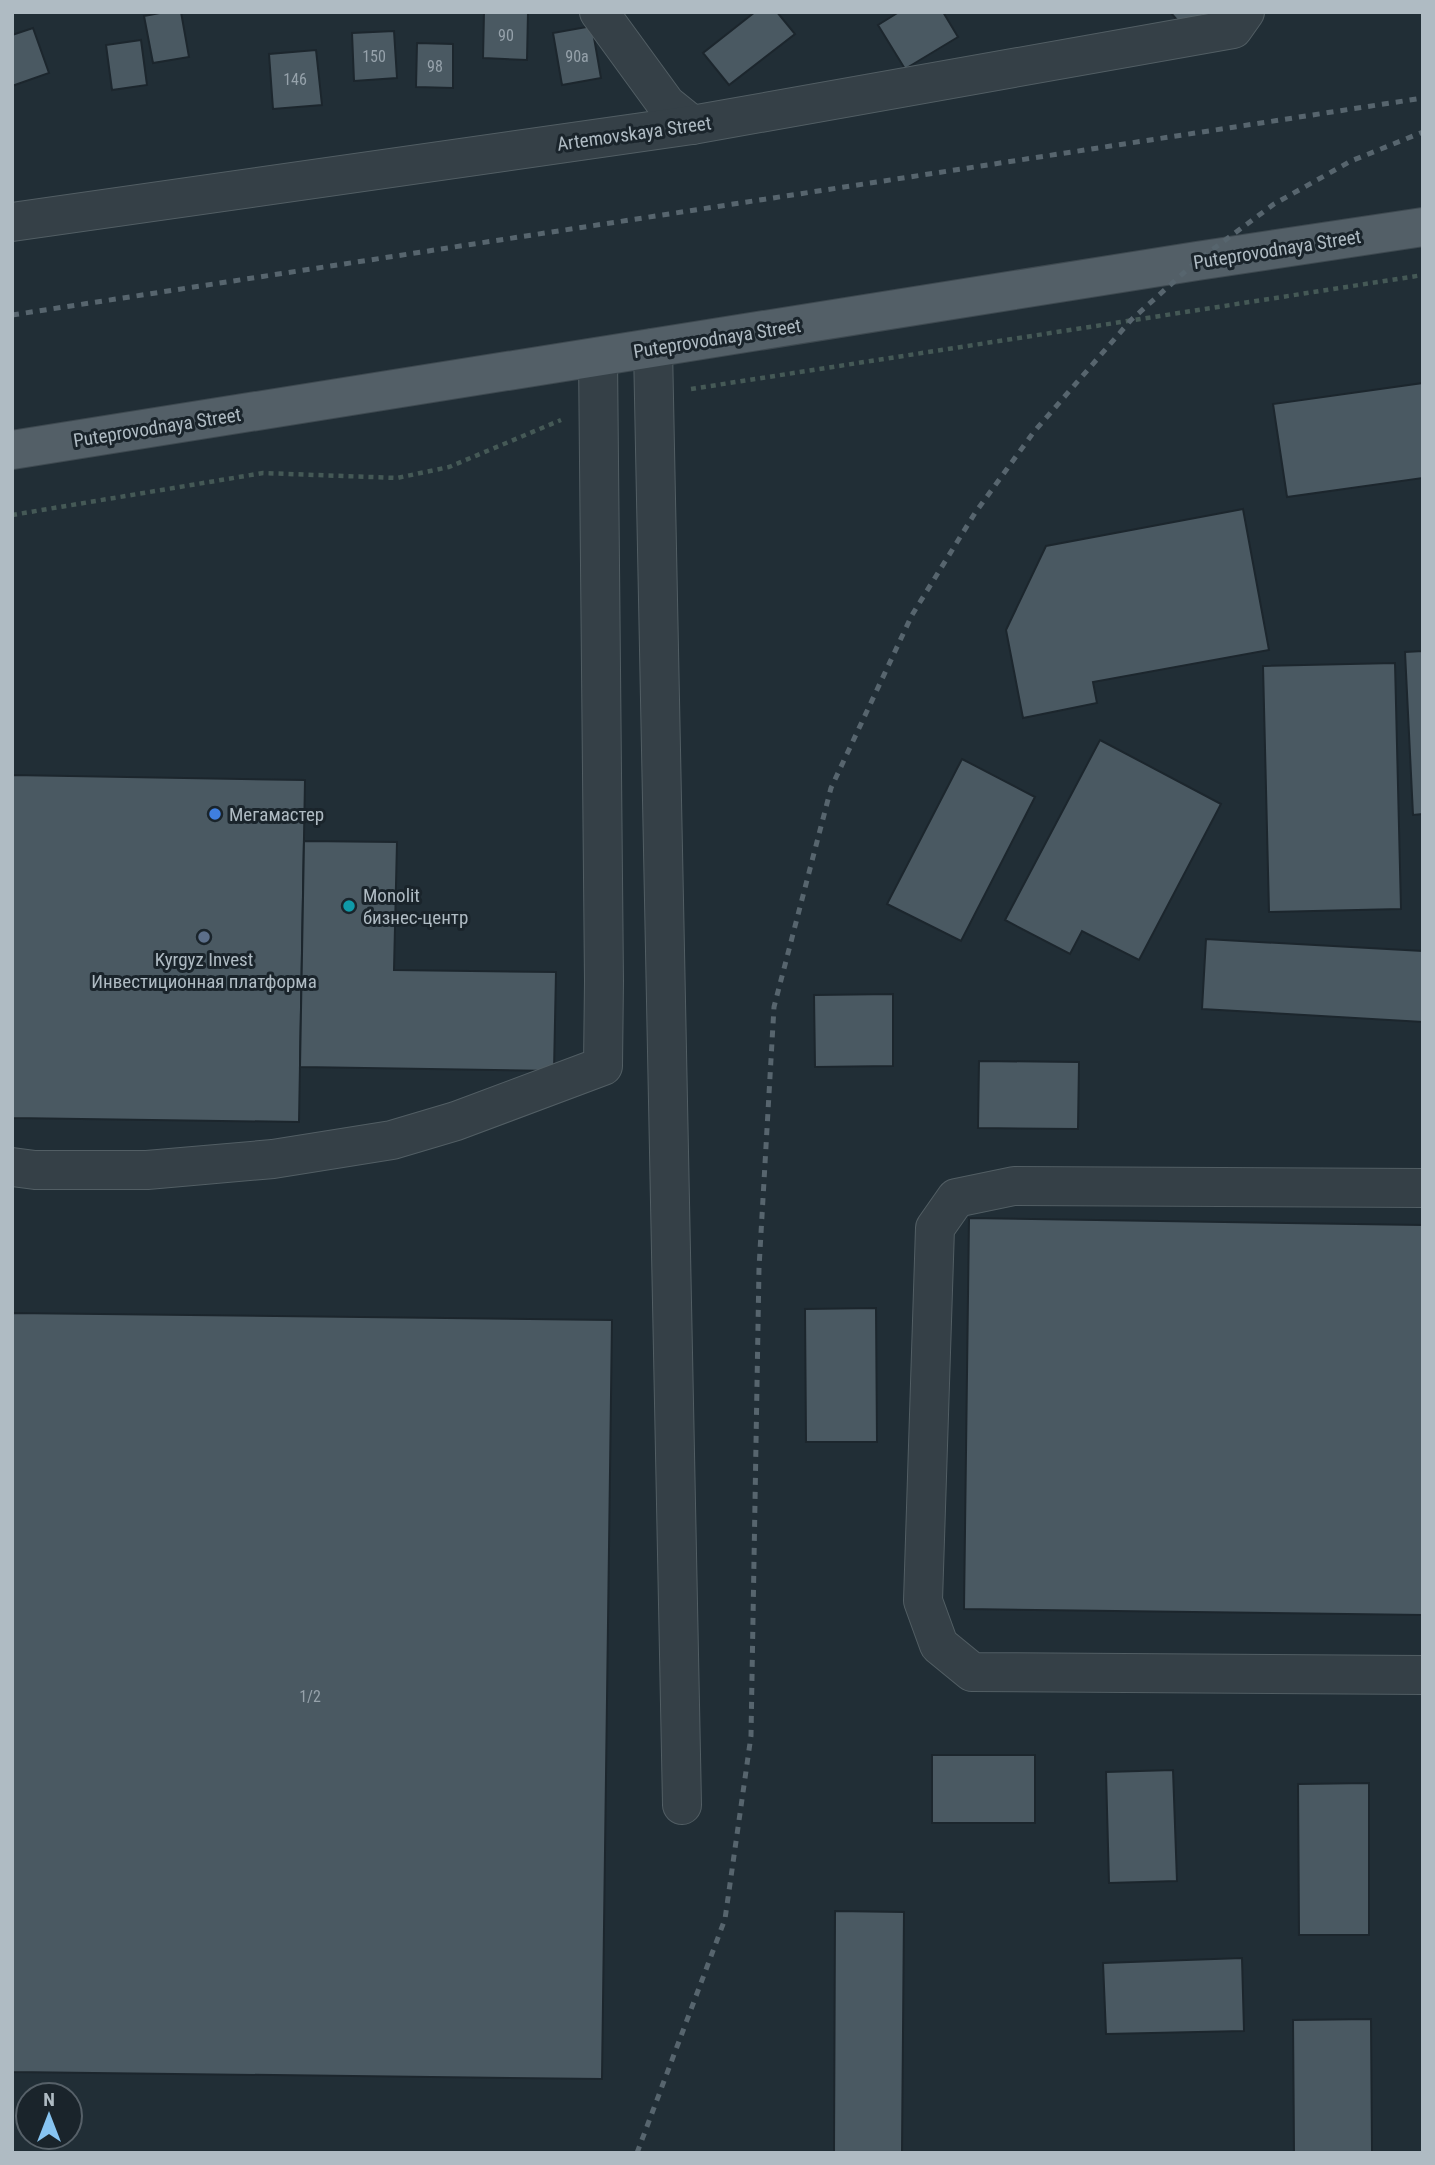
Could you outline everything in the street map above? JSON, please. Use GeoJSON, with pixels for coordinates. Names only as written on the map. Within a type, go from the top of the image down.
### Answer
{"type":"FeatureCollection","features":[{"type":"Feature","properties":{"kind":"main road","name":"Puteprovodnaya Street"},"geometry":{"type":"LineString","coordinates":[[12,450],[1423,227]]}},
{"type":"Feature","properties":{"kind":"street"},"geometry":{"type":"LineString","coordinates":[[599,12],[666,103],[692,125]]}},
{"type":"Feature","properties":{"kind":"street","name":"Artemovskaya Street"},"geometry":{"type":"LineString","coordinates":[[12,222],[692,125],[1233,29],[1245,12]]}},
{"type":"Feature","properties":{"kind":"street"},"geometry":{"type":"LineString","coordinates":[[653,348],[682,1805]]}},
{"type":"Feature","properties":{"kind":"street"},"geometry":{"type":"LineString","coordinates":[[12,1167],[35,1170],[147,1170],[274,1159],[392,1140],[456,1121],[603,1066],[598,357]]}},
{"type":"Feature","properties":{"kind":"street"},"geometry":{"type":"LineString","coordinates":[[1423,1188],[1014,1186],[956,1198],[935,1228],[923,1601],[939,1645],[972,1672],[1423,1675]]}},
{"type":"Feature","properties":{"kind":"path"},"geometry":{"type":"LineString","coordinates":[[655,394],[1423,275]]}},
{"type":"Feature","properties":{"kind":"path"},"geometry":{"type":"LineString","coordinates":[[12,514],[263,473],[397,478],[449,467],[600,403]]}},
{"type":"Feature","properties":{"kind":"building"},"geometry":{"type":"Polygon","coordinates":[[[181,12],[189,57],[153,63],[144,16],[181,12]]]}},
{"type":"Feature","properties":{"kind":"building"},"geometry":{"type":"Polygon","coordinates":[[[484,12],[528,12],[527,60],[483,58],[484,12]]]}},
{"type":"Feature","properties":{"kind":"building"},"geometry":{"type":"Polygon","coordinates":[[[755,12],[777,12],[795,34],[729,85],[703,53],[755,12]]]}},
{"type":"Feature","properties":{"kind":"building"},"geometry":{"type":"Polygon","coordinates":[[[899,12],[943,12],[958,37],[905,69],[878,25],[899,12]]]}},
{"type":"Feature","properties":{"kind":"building"},"geometry":{"type":"Polygon","coordinates":[[[1170,12],[1206,12],[1186,30],[1170,12]]]}},
{"type":"Feature","properties":{"kind":"building"},"geometry":{"type":"Polygon","coordinates":[[[592,26],[601,78],[562,85],[553,33],[592,26]]]}},
{"type":"Feature","properties":{"kind":"building"},"geometry":{"type":"Polygon","coordinates":[[[33,28],[49,73],[12,86],[12,35],[33,28]]]}},
{"type":"Feature","properties":{"kind":"building"},"geometry":{"type":"Polygon","coordinates":[[[394,31],[397,78],[354,81],[352,33],[394,31]]]}},
{"type":"Feature","properties":{"kind":"building"},"geometry":{"type":"Polygon","coordinates":[[[141,40],[147,85],[112,90],[106,45],[141,40]]]}},
{"type":"Feature","properties":{"kind":"building"},"geometry":{"type":"Polygon","coordinates":[[[417,43],[453,44],[453,88],[416,87],[417,43]]]}},
{"type":"Feature","properties":{"kind":"building"},"geometry":{"type":"Polygon","coordinates":[[[316,50],[322,105],[273,109],[269,54],[316,50]]]}},
{"type":"Feature","properties":{"kind":"building"},"geometry":{"type":"Polygon","coordinates":[[[1423,383],[1423,478],[1287,497],[1273,404],[1423,383]]]}},
{"type":"Feature","properties":{"kind":"building"},"geometry":{"type":"Polygon","coordinates":[[[1243,509],[1269,650],[1093,682],[1097,703],[1023,718],[1006,630],[1046,546],[1243,509]]]}},
{"type":"Feature","properties":{"kind":"building"},"geometry":{"type":"Polygon","coordinates":[[[1423,651],[1423,814],[1413,815],[1405,652],[1423,651]]]}},
{"type":"Feature","properties":{"kind":"building"},"geometry":{"type":"Polygon","coordinates":[[[1395,663],[1401,909],[1269,912],[1263,666],[1395,663]]]}},
{"type":"Feature","properties":{"kind":"building"},"geometry":{"type":"Polygon","coordinates":[[[1100,740],[1221,804],[1139,960],[1082,931],[1070,954],[1005,920],[1100,740]]]}},
{"type":"Feature","properties":{"kind":"building"},"geometry":{"type":"Polygon","coordinates":[[[962,759],[1035,797],[961,941],[887,904],[962,759]]]}},
{"type":"Feature","properties":{"kind":"building"},"geometry":{"type":"Polygon","coordinates":[[[12,775],[305,780],[299,1122],[12,1118],[12,775]]]}},
{"type":"Feature","properties":{"kind":"building","name":"Monolit бизнес-центр"},"geometry":{"type":"Polygon","coordinates":[[[304,841],[397,842],[394,970],[556,972],[554,1071],[300,1067],[304,841]]]}},
{"type":"Feature","properties":{"kind":"building"},"geometry":{"type":"Polygon","coordinates":[[[1206,939],[1423,951],[1423,1022],[1202,1009],[1206,939]]]}},
{"type":"Feature","properties":{"kind":"building"},"geometry":{"type":"Polygon","coordinates":[[[893,994],[893,1066],[815,1067],[814,995],[893,994]]]}},
{"type":"Feature","properties":{"kind":"building"},"geometry":{"type":"Polygon","coordinates":[[[979,1061],[1079,1062],[1078,1129],[978,1128],[979,1061]]]}},
{"type":"Feature","properties":{"kind":"building"},"geometry":{"type":"Polygon","coordinates":[[[969,1218],[1423,1225],[1423,1615],[964,1609],[969,1218]]]}},
{"type":"Feature","properties":{"kind":"building"},"geometry":{"type":"Polygon","coordinates":[[[876,1308],[877,1442],[806,1442],[805,1309],[876,1308]]]}},
{"type":"Feature","properties":{"kind":"building"},"geometry":{"type":"Polygon","coordinates":[[[12,1313],[612,1320],[602,2079],[12,2072],[12,1313]]]}},
{"type":"Feature","properties":{"kind":"building"},"geometry":{"type":"Polygon","coordinates":[[[932,1755],[1035,1755],[1035,1823],[932,1823],[932,1755]]]}},
{"type":"Feature","properties":{"kind":"building"},"geometry":{"type":"Polygon","coordinates":[[[1173,1770],[1177,1881],[1109,1883],[1106,1772],[1173,1770]]]}},
{"type":"Feature","properties":{"kind":"building"},"geometry":{"type":"Polygon","coordinates":[[[1369,1783],[1369,1935],[1299,1935],[1298,1784],[1369,1783]]]}},
{"type":"Feature","properties":{"kind":"building"},"geometry":{"type":"Polygon","coordinates":[[[835,1911],[904,1912],[902,2153],[834,2153],[835,1911]]]}},
{"type":"Feature","properties":{"kind":"building"},"geometry":{"type":"Polygon","coordinates":[[[1242,1958],[1244,2031],[1106,2034],[1103,1963],[1242,1958]]]}},
{"type":"Feature","properties":{"kind":"building"},"geometry":{"type":"Polygon","coordinates":[[[1371,2019],[1372,2153],[1294,2153],[1293,2020],[1371,2019]]]}},
{"type":"Feature","properties":{"kind":"railway"},"geometry":{"type":"LineString","coordinates":[[12,315],[1423,98]]}},
{"type":"Feature","properties":{"kind":"railway"},"geometry":{"type":"LineString","coordinates":[[637,2153],[725,1919],[751,1736],[759,1268],[774,1007],[831,788],[912,615],[975,513],[1033,433],[1131,320],[1197,261],[1274,204],[1351,161],[1423,132]]}},
{"type":"Feature","properties":{"kind":"place","name":"Мегамастер"},"geometry":{"type":"Point","coordinates":[215,814]}},
{"type":"Feature","properties":{"kind":"place","name":"Monolit бизнес-центр"},"geometry":{"type":"Point","coordinates":[349,906]}},
{"type":"Feature","properties":{"kind":"place","name":"Kyrgyz Invest Инвестиционная платформа"},"geometry":{"type":"Point","coordinates":[204,937]}}]}
